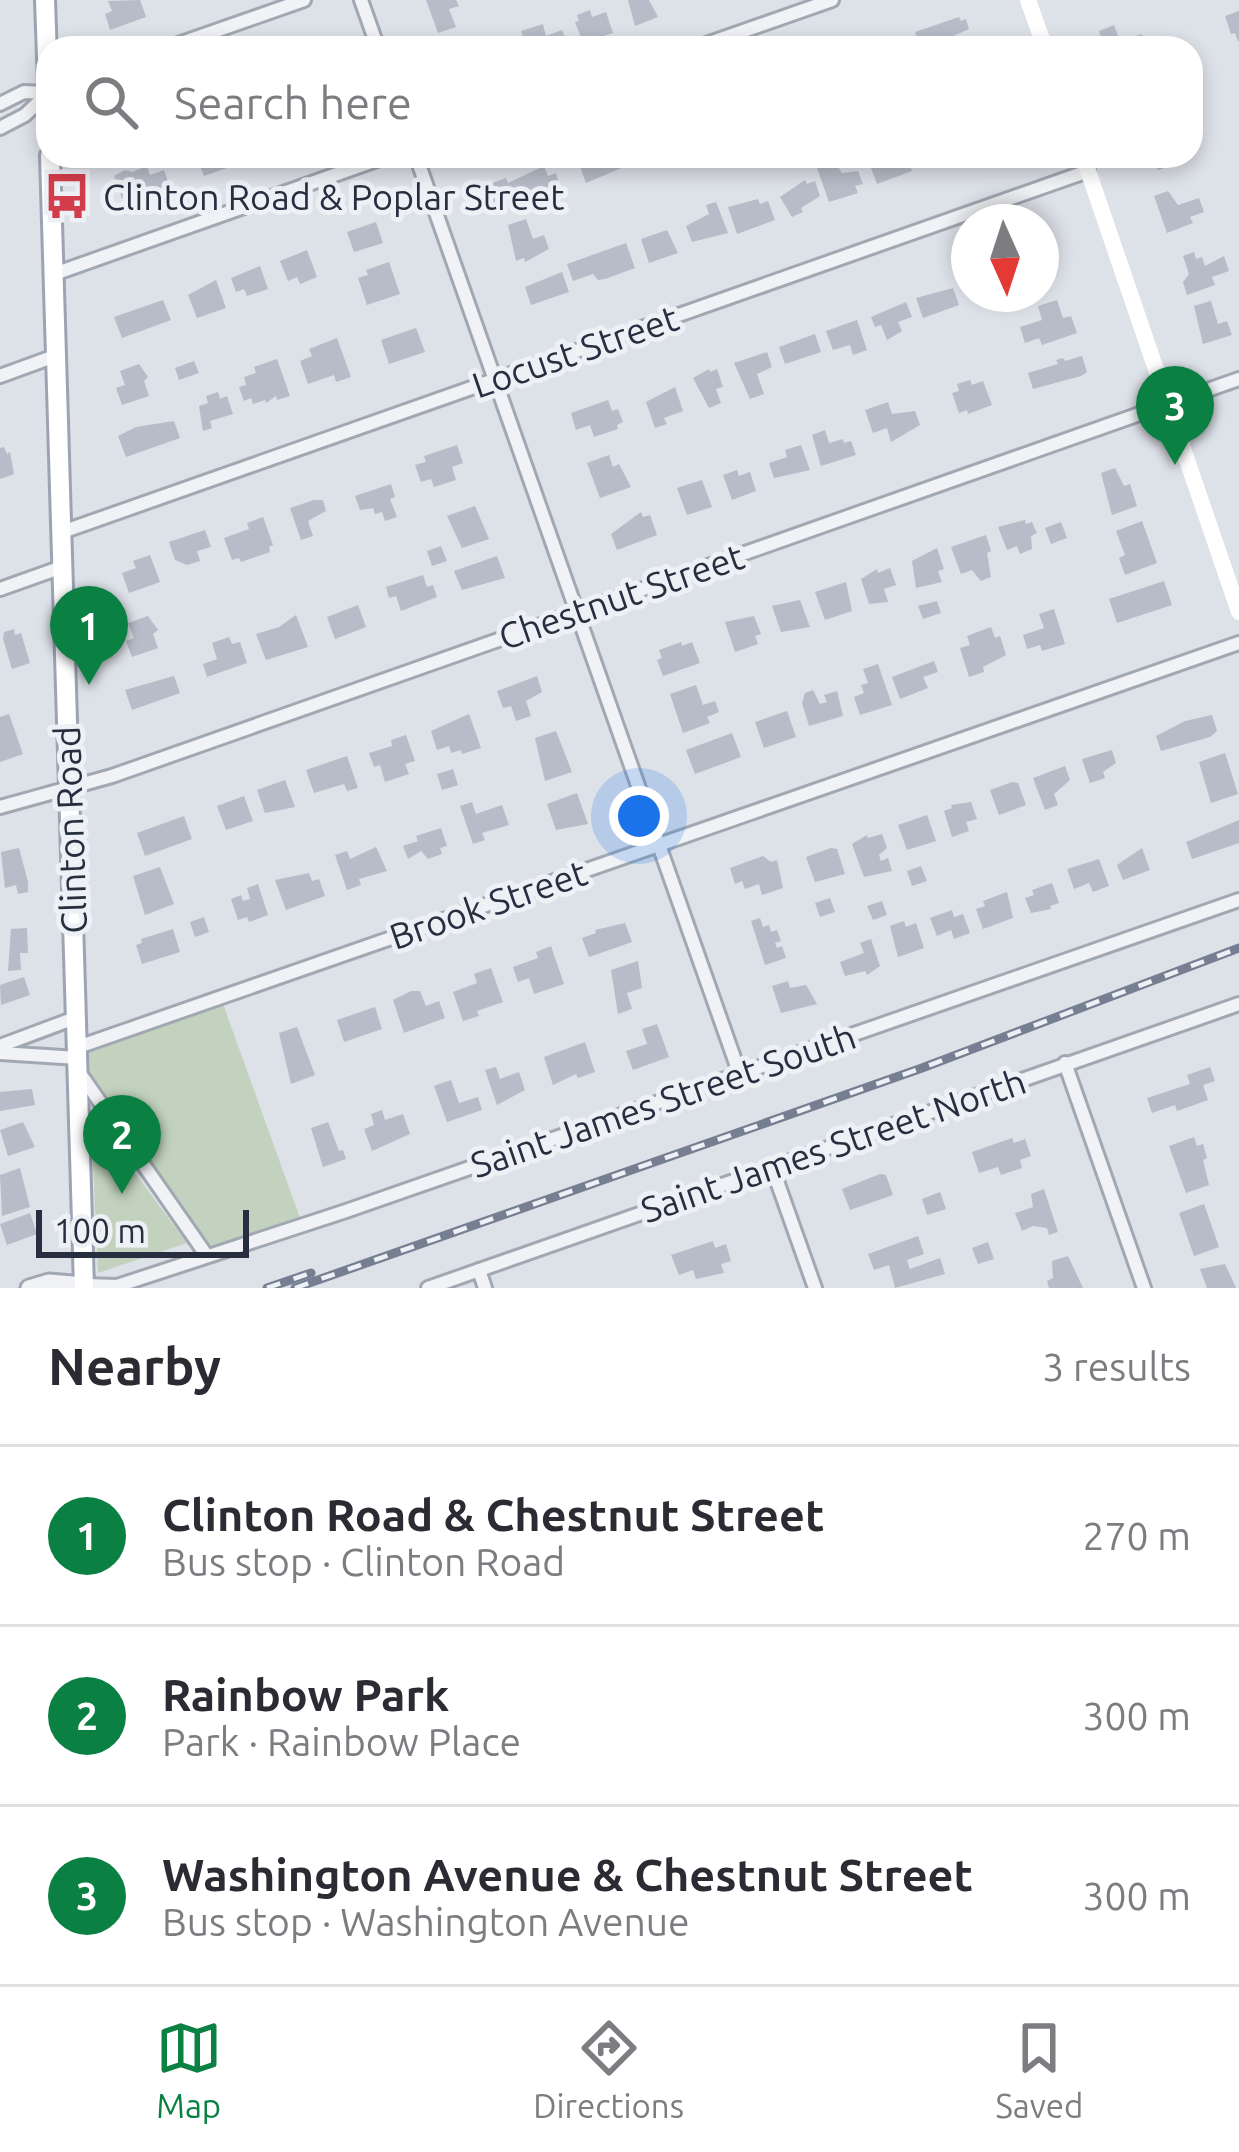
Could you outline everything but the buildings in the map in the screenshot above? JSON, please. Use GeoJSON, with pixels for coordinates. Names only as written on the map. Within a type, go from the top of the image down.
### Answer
{"type":"FeatureCollection","features":[{"type":"Feature","properties":{"kind":"main road"},"geometry":{"type":"LineString","coordinates":[[46,0],[47,36]]}},
{"type":"Feature","properties":{"kind":"main road"},"geometry":{"type":"LineString","coordinates":[[1028,0],[1041,36]]}},
{"type":"Feature","properties":{"kind":"main road","name":"Clinton Road"},"geometry":{"type":"LineString","coordinates":[[50,168],[84,1286]]}},
{"type":"Feature","properties":{"kind":"main road"},"geometry":{"type":"LineString","coordinates":[[1087,168],[1239,612]]}},
{"type":"Feature","properties":{"kind":"street"},"geometry":{"type":"LineString","coordinates":[[201,36],[304,0]]}},
{"type":"Feature","properties":{"kind":"street"},"geometry":{"type":"LineString","coordinates":[[362,0],[374,36]]}},
{"type":"Feature","properties":{"kind":"street"},"geometry":{"type":"LineString","coordinates":[[729,36],[832,0]]}},
{"type":"Feature","properties":{"kind":"street"},"geometry":{"type":"LineString","coordinates":[[0,104],[36,91]]}},
{"type":"Feature","properties":{"kind":"street"},"geometry":{"type":"LineString","coordinates":[[0,128],[36,103]]}},
{"type":"Feature","properties":{"kind":"street"},"geometry":{"type":"LineString","coordinates":[[54,274],[354,168]]}},
{"type":"Feature","properties":{"kind":"street"},"geometry":{"type":"LineString","coordinates":[[420,168],[739,1072]]}},
{"type":"Feature","properties":{"kind":"street","name":"Locust Street"},"geometry":{"type":"LineString","coordinates":[[62,532],[495,380],[1071,168]]}},
{"type":"Feature","properties":{"kind":"street"},"geometry":{"type":"LineString","coordinates":[[0,376],[55,356]]}},
{"type":"Feature","properties":{"kind":"street","name":"Chestnut Street"},"geometry":{"type":"LineString","coordinates":[[0,807],[69,788],[1239,379]]}},
{"type":"Feature","properties":{"kind":"street"},"geometry":{"type":"LineString","coordinates":[[0,589],[62,567]]}},
{"type":"Feature","properties":{"kind":"street","name":"Brook Street"},"geometry":{"type":"LineString","coordinates":[[0,1050],[78,1059],[658,844],[1239,644]]}},
{"type":"Feature","properties":{"kind":"street","name":"Saint James Street South"},"geometry":{"type":"LineString","coordinates":[[84,1286],[117,1286],[346,1211],[1239,900]]}},
{"type":"Feature","properties":{"kind":"street","name":"Saint James Street North"},"geometry":{"type":"LineString","coordinates":[[428,1288],[1239,1004]]}},
{"type":"Feature","properties":{"kind":"street","name":"Brook Street"},"geometry":{"type":"LineString","coordinates":[[0,1050],[76,1018]]}},
{"type":"Feature","properties":{"kind":"street"},"geometry":{"type":"LineString","coordinates":[[78,1059],[207,1256]]}},
{"type":"Feature","properties":{"kind":"street"},"geometry":{"type":"LineString","coordinates":[[1065,1064],[1144,1288]]}},
{"type":"Feature","properties":{"kind":"street"},"geometry":{"type":"LineString","coordinates":[[772,1167],[815,1288]]}},
{"type":"Feature","properties":{"kind":"street"},"geometry":{"type":"LineString","coordinates":[[478,1270],[485,1288]]}},
{"type":"Feature","properties":{"kind":"street"},"geometry":{"type":"LineString","coordinates":[[29,1288],[49,1282],[84,1286]]}},
{"type":"Feature","properties":{"kind":"green space"},"geometry":{"type":"Polygon","coordinates":[[[223,1004],[300,1218],[208,1247],[82,1070],[84,1052],[223,1004]]]}},
{"type":"Feature","properties":{"kind":"green space"},"geometry":{"type":"Polygon","coordinates":[[[107,1136],[187,1243],[98,1273],[92,1144],[107,1136]]]}},
{"type":"Feature","properties":{"kind":"railway"},"geometry":{"type":"LineString","coordinates":[[295,1288],[922,1068],[1239,948]]}},
{"type":"Feature","properties":{"kind":"railway"},"geometry":{"type":"LineString","coordinates":[[267,1288],[311,1273]]}},
{"type":"Feature","properties":{"kind":"place","name":"Clinton Road & Poplar Street"},"geometry":{"type":"Point","coordinates":[67,196]}},
{"type":"Feature","properties":{"kind":"place","name":"Washington Avenue & Chestnut Street"},"geometry":{"type":"Point","coordinates":[1175,465]}},
{"type":"Feature","properties":{"kind":"place","name":"Clinton Road & Chestnut Street"},"geometry":{"type":"Point","coordinates":[89,685]}},
{"type":"Feature","properties":{"kind":"place","name":"Rainbow Park"},"geometry":{"type":"Point","coordinates":[122,1194]}}]}
